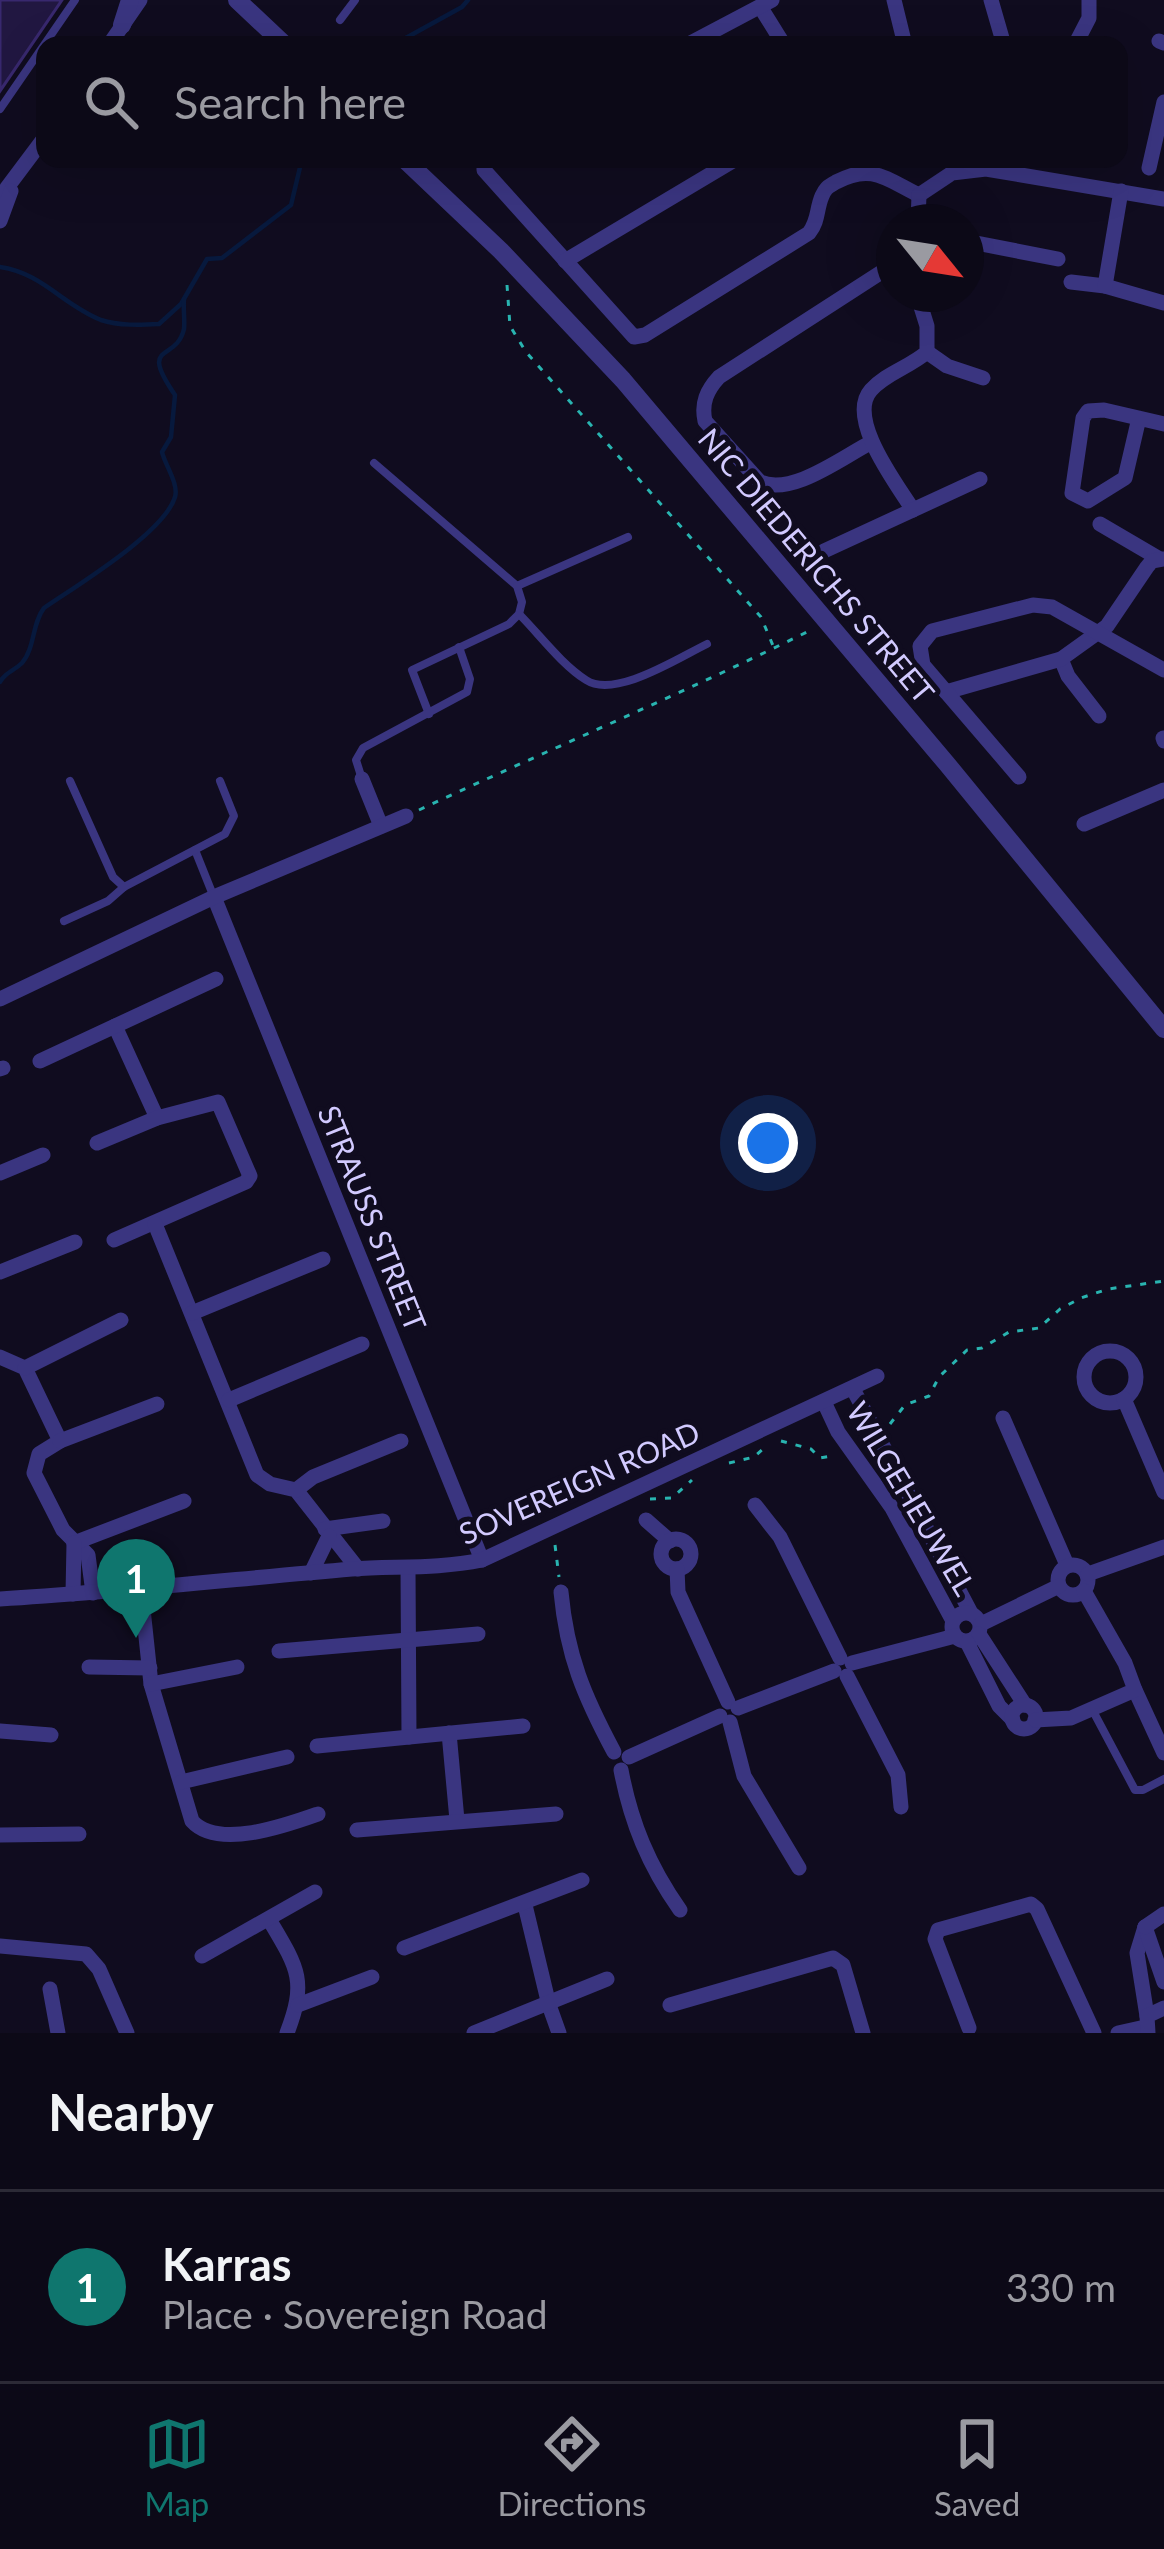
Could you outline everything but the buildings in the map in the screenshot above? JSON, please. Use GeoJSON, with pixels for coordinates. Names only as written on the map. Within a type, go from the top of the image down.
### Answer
{"type":"FeatureCollection","features":[{"type":"Feature","properties":{"kind":"street"},"geometry":{"type":"LineString","coordinates":[[122,25],[130,0]]}},
{"type":"Feature","properties":{"kind":"street"},"geometry":{"type":"LineString","coordinates":[[115,36],[140,0]]}},
{"type":"Feature","properties":{"kind":"street"},"geometry":{"type":"LineString","coordinates":[[238,0],[275,36]]}},
{"type":"Feature","properties":{"kind":"street"},"geometry":{"type":"LineString","coordinates":[[894,0],[903,36]]}},
{"type":"Feature","properties":{"kind":"street"},"geometry":{"type":"LineString","coordinates":[[992,0],[1002,36]]}},
{"type":"Feature","properties":{"kind":"street"},"geometry":{"type":"LineString","coordinates":[[1081,36],[1090,18],[1089,0]]}},
{"type":"Feature","properties":{"kind":"street"},"geometry":{"type":"LineString","coordinates":[[704,36],[766,4],[780,36]]}},
{"type":"Feature","properties":{"kind":"street"},"geometry":{"type":"LineString","coordinates":[[1149,168],[1164,102]]}},
{"type":"Feature","properties":{"kind":"street"},"geometry":{"type":"LineString","coordinates":[[0,197],[36,150]]}},
{"type":"Feature","properties":{"kind":"street","name":"NIC DIEDERICHS STREET"},"geometry":{"type":"LineString","coordinates":[[413,168],[623,380],[1164,1029]]}},
{"type":"Feature","properties":{"kind":"street"},"geometry":{"type":"LineString","coordinates":[[484,168],[631,336],[639,337],[808,233],[816,224],[819,203],[828,187],[849,175],[870,171],[920,195]]}},
{"type":"Feature","properties":{"kind":"street"},"geometry":{"type":"LineString","coordinates":[[565,261],[721,168]]}},
{"type":"Feature","properties":{"kind":"street"},"geometry":{"type":"LineString","coordinates":[[845,168],[849,175]]}},
{"type":"Feature","properties":{"kind":"street"},"geometry":{"type":"LineString","coordinates":[[920,195],[952,173],[1004,168]]}},
{"type":"Feature","properties":{"kind":"street"},"geometry":{"type":"LineString","coordinates":[[1027,168],[1164,199]]}},
{"type":"Feature","properties":{"kind":"street"},"geometry":{"type":"LineString","coordinates":[[0,231],[14,182]]}},
{"type":"Feature","properties":{"kind":"street"},"geometry":{"type":"LineString","coordinates":[[1105,286],[1121,191]]}},
{"type":"Feature","properties":{"kind":"street"},"geometry":{"type":"LineString","coordinates":[[919,204],[920,195]]}},
{"type":"Feature","properties":{"kind":"street"},"geometry":{"type":"LineString","coordinates":[[984,245],[1058,259]]}},
{"type":"Feature","properties":{"kind":"street"},"geometry":{"type":"LineString","coordinates":[[872,442],[796,481],[769,486],[760,482],[705,421],[702,410],[719,377],[876,276]]}},
{"type":"Feature","properties":{"kind":"street"},"geometry":{"type":"LineString","coordinates":[[1071,281],[1164,303]]}},
{"type":"Feature","properties":{"kind":"street"},"geometry":{"type":"LineString","coordinates":[[922,312],[929,336],[927,352]]}},
{"type":"Feature","properties":{"kind":"street"},"geometry":{"type":"LineString","coordinates":[[913,510],[872,442],[862,409],[879,382],[927,352]]}},
{"type":"Feature","properties":{"kind":"street"},"geometry":{"type":"LineString","coordinates":[[927,352],[947,366],[983,378]]}},
{"type":"Feature","properties":{"kind":"street"},"geometry":{"type":"LineString","coordinates":[[1139,418],[1125,478],[1088,501],[1076,497],[1072,493],[1088,411],[1104,410],[1139,418],[1164,424]]}},
{"type":"Feature","properties":{"kind":"street"},"geometry":{"type":"LineString","coordinates":[[824,551],[980,479]]}},
{"type":"Feature","properties":{"kind":"street"},"geometry":{"type":"LineString","coordinates":[[1100,524],[1161,559]]}},
{"type":"Feature","properties":{"kind":"street"},"geometry":{"type":"LineString","coordinates":[[946,692],[1061,659],[1100,634],[1147,566],[1161,559]]}},
{"type":"Feature","properties":{"kind":"street"},"geometry":{"type":"LineString","coordinates":[[1019,776],[923,665],[920,646],[932,631],[1042,605],[1164,670]]}},
{"type":"Feature","properties":{"kind":"street"},"geometry":{"type":"LineString","coordinates":[[1061,659],[1068,676],[1100,716]]}},
{"type":"Feature","properties":{"kind":"street"},"geometry":{"type":"LineString","coordinates":[[362,779],[381,826]]}},
{"type":"Feature","properties":{"kind":"street"},"geometry":{"type":"LineString","coordinates":[[1084,824],[1164,790]]}},
{"type":"Feature","properties":{"kind":"street"},"geometry":{"type":"LineString","coordinates":[[0,1000],[214,897],[406,816]]}},
{"type":"Feature","properties":{"kind":"street","name":"STRAUSS STREET"},"geometry":{"type":"LineString","coordinates":[[214,897],[482,1560]]}},
{"type":"Feature","properties":{"kind":"street"},"geometry":{"type":"LineString","coordinates":[[40,1061],[216,979]]}},
{"type":"Feature","properties":{"kind":"street"},"geometry":{"type":"LineString","coordinates":[[115,1026],[157,1118]]}},
{"type":"Feature","properties":{"kind":"street"},"geometry":{"type":"LineString","coordinates":[[97,1143],[157,1118],[218,1102],[250,1176],[246,1182],[114,1240]]}},
{"type":"Feature","properties":{"kind":"street"},"geometry":{"type":"LineString","coordinates":[[0,1173],[43,1155]]}},
{"type":"Feature","properties":{"kind":"street"},"geometry":{"type":"LineString","coordinates":[[154,1224],[257,1475],[269,1484],[296,1490],[358,1569]]}},
{"type":"Feature","properties":{"kind":"street"},"geometry":{"type":"LineString","coordinates":[[0,1272],[75,1241]]}},
{"type":"Feature","properties":{"kind":"street"},"geometry":{"type":"LineString","coordinates":[[192,1312],[323,1258]]}},
{"type":"Feature","properties":{"kind":"street"},"geometry":{"type":"LineString","coordinates":[[25,1368],[121,1320]]}},
{"type":"Feature","properties":{"kind":"street"},"geometry":{"type":"LineString","coordinates":[[229,1400],[362,1344]]}},
{"type":"Feature","properties":{"kind":"street"},"geometry":{"type":"LineString","coordinates":[[0,1357],[25,1368],[60,1441]]}},
{"type":"Feature","properties":{"kind":"street","name":"SOVEREIGN ROAD"},"geometry":{"type":"LineString","coordinates":[[0,1599],[358,1569],[444,1568],[482,1560],[877,1376]]}},
{"type":"Feature","properties":{"kind":"street","name":"WILGEHEUWEL"},"geometry":{"type":"LineString","coordinates":[[853,1388],[968,1628]]}},
{"type":"Feature","properties":{"kind":"street"},"geometry":{"type":"LineString","coordinates":[[1124,1400],[1164,1492]]}},
{"type":"Feature","properties":{"kind":"street","name":"WILGEHEUWEL"},"geometry":{"type":"LineString","coordinates":[[824,1402],[968,1628]]}},
{"type":"Feature","properties":{"kind":"street"},"geometry":{"type":"LineString","coordinates":[[93,1593],[89,1558],[74,1543],[34,1473],[39,1454],[60,1441],[157,1404]]}},
{"type":"Feature","properties":{"kind":"street"},"geometry":{"type":"LineString","coordinates":[[1003,1418],[1067,1565]]}},
{"type":"Feature","properties":{"kind":"street"},"geometry":{"type":"LineString","coordinates":[[296,1490],[313,1477],[401,1441]]}},
{"type":"Feature","properties":{"kind":"street"},"geometry":{"type":"LineString","coordinates":[[74,1543],[184,1501]]}},
{"type":"Feature","properties":{"kind":"street"},"geometry":{"type":"LineString","coordinates":[[755,1505],[780,1537],[898,1775],[901,1807]]}},
{"type":"Feature","properties":{"kind":"street"},"geometry":{"type":"LineString","coordinates":[[327,1532],[383,1520]]}},
{"type":"Feature","properties":{"kind":"street"},"geometry":{"type":"LineString","coordinates":[[646,1520],[670,1541],[681,1540],[691,1554],[687,1564],[677,1569],[678,1592],[729,1712],[744,1776],[799,1868]]}},
{"type":"Feature","properties":{"kind":"street"},"geometry":{"type":"LineString","coordinates":[[311,1573],[327,1532]]}},
{"type":"Feature","properties":{"kind":"street"},"geometry":{"type":"LineString","coordinates":[[73,1594],[74,1543]]}},
{"type":"Feature","properties":{"kind":"street"},"geometry":{"type":"LineString","coordinates":[[1164,1547],[1086,1582],[1067,1594],[1059,1586],[1059,1574],[1067,1565],[1079,1565],[1086,1582],[1126,1663],[1164,1753]]}},
{"type":"Feature","properties":{"kind":"street"},"geometry":{"type":"LineString","coordinates":[[408,1569],[409,1737]]}},
{"type":"Feature","properties":{"kind":"street"},"geometry":{"type":"LineString","coordinates":[[621,1760],[843,1667],[968,1628],[1059,1586]]}},
{"type":"Feature","properties":{"kind":"street"},"geometry":{"type":"LineString","coordinates":[[141,1590],[151,1676],[191,1821],[210,1833],[255,1832],[319,1814]]}},
{"type":"Feature","properties":{"kind":"street"},"geometry":{"type":"LineString","coordinates":[[561,1592],[578,1681],[621,1760],[628,1810],[645,1852],[680,1910]]}},
{"type":"Feature","properties":{"kind":"street"},"geometry":{"type":"LineString","coordinates":[[968,1628],[1032,1708],[1035,1720]]}},
{"type":"Feature","properties":{"kind":"street"},"geometry":{"type":"LineString","coordinates":[[968,1628],[999,1706],[1018,1727],[1026,1728],[1035,1720],[1060,1721],[1135,1690]]}},
{"type":"Feature","properties":{"kind":"street"},"geometry":{"type":"LineString","coordinates":[[279,1651],[478,1634]]}},
{"type":"Feature","properties":{"kind":"street"},"geometry":{"type":"LineString","coordinates":[[88,1667],[151,1676],[237,1666]]}},
{"type":"Feature","properties":{"kind":"street"},"geometry":{"type":"LineString","coordinates":[[1013,1720],[1016,1708],[1025,1705]]}},
{"type":"Feature","properties":{"kind":"street"},"geometry":{"type":"LineString","coordinates":[[317,1746],[523,1726]]}},
{"type":"Feature","properties":{"kind":"street"},"geometry":{"type":"LineString","coordinates":[[0,1731],[51,1735]]}},
{"type":"Feature","properties":{"kind":"street"},"geometry":{"type":"LineString","coordinates":[[449,1733],[457,1820]]}},
{"type":"Feature","properties":{"kind":"street"},"geometry":{"type":"LineString","coordinates":[[181,1782],[287,1757]]}},
{"type":"Feature","properties":{"kind":"street"},"geometry":{"type":"LineString","coordinates":[[357,1830],[556,1814]]}},
{"type":"Feature","properties":{"kind":"street"},"geometry":{"type":"LineString","coordinates":[[0,1835],[79,1834]]}},
{"type":"Feature","properties":{"kind":"street"},"geometry":{"type":"LineString","coordinates":[[404,1948],[583,1880]]}},
{"type":"Feature","properties":{"kind":"street"},"geometry":{"type":"LineString","coordinates":[[202,1956],[315,1892]]}},
{"type":"Feature","properties":{"kind":"street"},"geometry":{"type":"LineString","coordinates":[[969,2028],[935,1939],[938,1930],[1030,1904],[1037,1909],[1094,2033]]}},
{"type":"Feature","properties":{"kind":"street"},"geometry":{"type":"LineString","coordinates":[[525,1905],[560,2033]]}},
{"type":"Feature","properties":{"kind":"street"},"geometry":{"type":"LineString","coordinates":[[1147,2026],[1137,1953],[1145,1927],[1164,1914]]}},
{"type":"Feature","properties":{"kind":"street"},"geometry":{"type":"LineString","coordinates":[[270,1921],[298,1976],[298,2005],[287,2033]]}},
{"type":"Feature","properties":{"kind":"street"},"geometry":{"type":"LineString","coordinates":[[1145,1927],[1164,1982]]}},
{"type":"Feature","properties":{"kind":"street"},"geometry":{"type":"LineString","coordinates":[[0,1946],[86,1954],[99,1969],[127,2033]]}},
{"type":"Feature","properties":{"kind":"street"},"geometry":{"type":"LineString","coordinates":[[670,2005],[833,1958],[843,1965],[863,2033]]}},
{"type":"Feature","properties":{"kind":"street"},"geometry":{"type":"LineString","coordinates":[[298,2005],[372,1977]]}},
{"type":"Feature","properties":{"kind":"street"},"geometry":{"type":"LineString","coordinates":[[474,2033],[607,1979]]}},
{"type":"Feature","properties":{"kind":"street"},"geometry":{"type":"LineString","coordinates":[[50,1988],[58,2033]]}},
{"type":"Feature","properties":{"kind":"street"},"geometry":{"type":"LineString","coordinates":[[1118,2033],[1147,2026],[1156,2009],[1164,2008]]}},
{"type":"Feature","properties":{"kind":"lane"},"geometry":{"type":"LineString","coordinates":[[51,36],[76,0]]}},
{"type":"Feature","properties":{"kind":"lane"},"geometry":{"type":"LineString","coordinates":[[340,20],[355,0]]}},
{"type":"Feature","properties":{"kind":"lane"},"geometry":{"type":"LineString","coordinates":[[0,110],[36,58]]}},
{"type":"Feature","properties":{"kind":"lane"},"geometry":{"type":"LineString","coordinates":[[374,463],[517,586],[523,602],[509,624],[412,670],[429,714]]}},
{"type":"Feature","properties":{"kind":"lane"},"geometry":{"type":"LineString","coordinates":[[517,586],[628,537]]}},
{"type":"Feature","properties":{"kind":"lane"},"geometry":{"type":"LineString","coordinates":[[519,614],[576,672],[597,686],[621,685],[706,644]]}},
{"type":"Feature","properties":{"kind":"lane"},"geometry":{"type":"LineString","coordinates":[[362,779],[356,760],[363,748],[467,692],[470,679],[459,647]]}},
{"type":"Feature","properties":{"kind":"lane"},"geometry":{"type":"LineString","coordinates":[[70,781],[113,877],[124,887]]}},
{"type":"Feature","properties":{"kind":"lane"},"geometry":{"type":"LineString","coordinates":[[64,921],[225,834],[234,823],[220,781]]}},
{"type":"Feature","properties":{"kind":"lane"},"geometry":{"type":"LineString","coordinates":[[195,850],[214,897]]}},
{"type":"Feature","properties":{"kind":"lane"},"geometry":{"type":"LineString","coordinates":[[1092,1709],[1135,1790],[1164,1779]]}},
{"type":"Feature","properties":{"kind":"path"},"geometry":{"type":"LineString","coordinates":[[500,251],[510,326],[526,352],[760,617],[774,648]]}},
{"type":"Feature","properties":{"kind":"path"},"geometry":{"type":"LineString","coordinates":[[406,816],[826,623]]}},
{"type":"Feature","properties":{"kind":"path"},"geometry":{"type":"LineString","coordinates":[[878,1438],[905,1405],[928,1396],[939,1377],[968,1350],[982,1348],[1009,1332],[1039,1328],[1081,1298],[1164,1281]]}},
{"type":"Feature","properties":{"kind":"path"},"geometry":{"type":"LineString","coordinates":[[724,1464],[754,1457],[778,1440],[811,1449],[820,1458],[852,1452]]}},
{"type":"Feature","properties":{"kind":"path"},"geometry":{"type":"LineString","coordinates":[[648,1499],[673,1498],[692,1480]]}},
{"type":"Feature","properties":{"kind":"path"},"geometry":{"type":"LineString","coordinates":[[555,1544],[561,1592]]}},
{"type":"Feature","properties":{"kind":"waterway"},"geometry":{"type":"LineString","coordinates":[[409,36],[468,0]]}},
{"type":"Feature","properties":{"kind":"waterway"},"geometry":{"type":"LineString","coordinates":[[0,267],[40,282],[101,320],[159,324],[181,304],[207,259],[222,258],[291,205],[300,168]]}},
{"type":"Feature","properties":{"kind":"waterway"},"geometry":{"type":"LineString","coordinates":[[0,682],[26,657],[44,608],[137,542],[168,511],[175,497],[162,452],[171,437],[175,395],[159,359],[180,339],[184,299]]}},
{"type":"Feature","properties":{"kind":"place","name":"Karras"},"geometry":{"type":"Point","coordinates":[136,1638]}}]}
